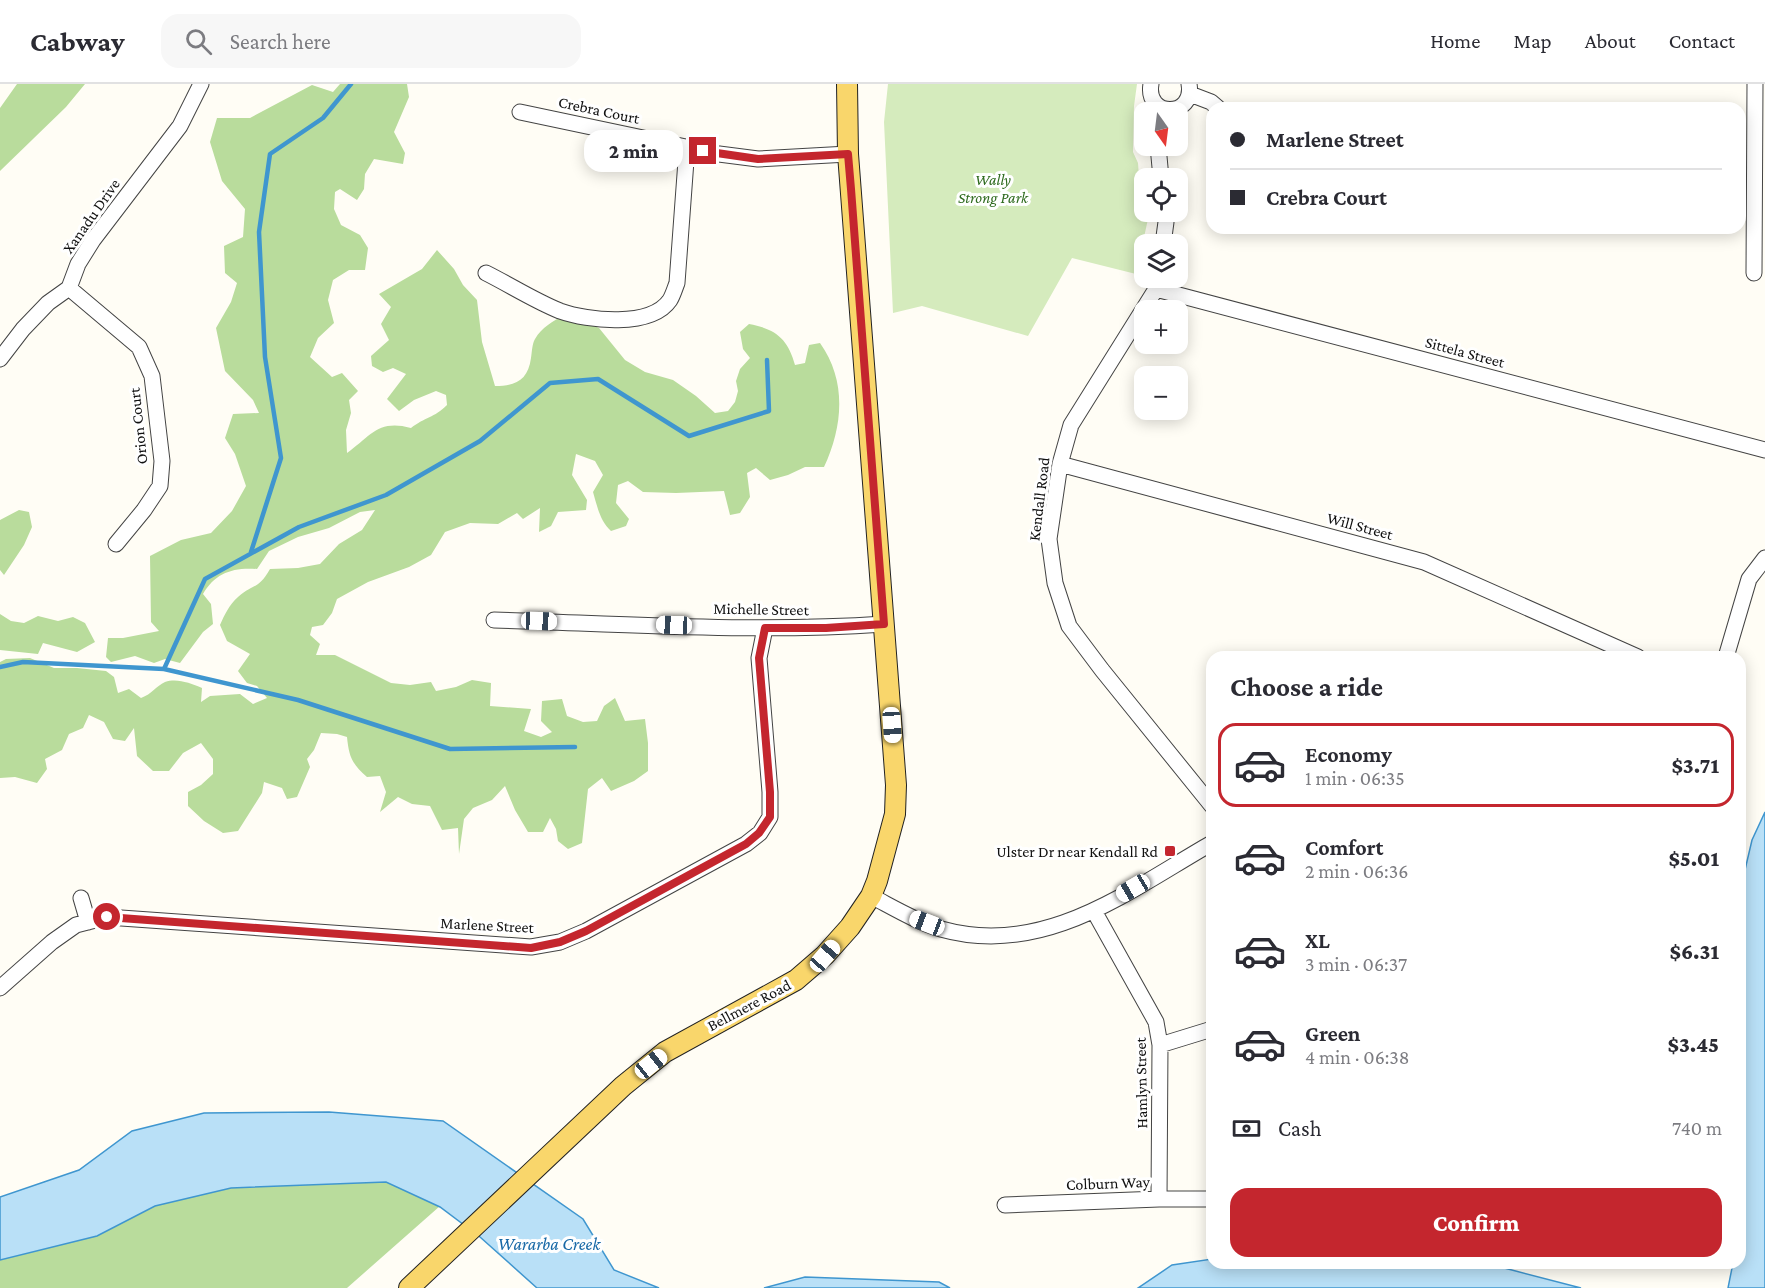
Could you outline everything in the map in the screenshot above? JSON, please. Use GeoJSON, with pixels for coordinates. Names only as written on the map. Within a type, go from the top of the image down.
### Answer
{"type":"FeatureCollection","features":[{"type":"Feature","properties":{"kind":"main road","name":"Bellmere Road"},"geometry":{"type":"LineString","coordinates":[[409,1288],[622,1086],[665,1052],[796,980],[825,956],[850,927],[871,896],[884,860],[895,814],[896,785],[848,154],[847,84]]}},
{"type":"Feature","properties":{"kind":"street","name":"Xanadu Drive"},"geometry":{"type":"LineString","coordinates":[[69,288],[78,264],[93,240],[180,126],[201,84]]}},
{"type":"Feature","properties":{"kind":"street"},"geometry":{"type":"LineString","coordinates":[[1151,84],[1152,98],[1155,102]]}},
{"type":"Feature","properties":{"kind":"street"},"geometry":{"type":"LineString","coordinates":[[1754,273],[1755,84]]}},
{"type":"Feature","properties":{"kind":"street"},"geometry":{"type":"LineString","coordinates":[[1189,89],[1211,102]]}},
{"type":"Feature","properties":{"kind":"street","name":"Crebra Court"},"geometry":{"type":"LineString","coordinates":[[520,112],[719,154],[758,159],[848,154]]}},
{"type":"Feature","properties":{"kind":"street"},"geometry":{"type":"LineString","coordinates":[[486,273],[561,311],[615,321],[640,318],[655,313],[669,301],[677,283],[687,147]]}},
{"type":"Feature","properties":{"kind":"street"},"geometry":{"type":"LineString","coordinates":[[0,359],[48,303],[69,288]]}},
{"type":"Feature","properties":{"kind":"street","name":"Orion Court"},"geometry":{"type":"LineString","coordinates":[[69,288],[139,347],[152,376],[162,461],[160,486],[116,544]]}},
{"type":"Feature","properties":{"kind":"street","name":"Kendall Road"},"geometry":{"type":"LineString","coordinates":[[1154,288],[1071,425],[1060,464],[1049,539],[1056,583],[1069,626],[1101,670],[1206,799]]}},
{"type":"Feature","properties":{"kind":"street","name":"Sittela Street"},"geometry":{"type":"LineString","coordinates":[[1175,288],[1765,450]]}},
{"type":"Feature","properties":{"kind":"street","name":"Will Street"},"geometry":{"type":"LineString","coordinates":[[1060,464],[1424,562],[1624,651]]}},
{"type":"Feature","properties":{"kind":"street"},"geometry":{"type":"LineString","coordinates":[[1728,651],[1749,579],[1765,558]]}},
{"type":"Feature","properties":{"kind":"street","name":"Michelle Street"},"geometry":{"type":"LineString","coordinates":[[494,620],[765,628],[826,628],[884,624]]}},
{"type":"Feature","properties":{"kind":"street","name":"Marlene Street"},"geometry":{"type":"LineString","coordinates":[[0,988],[52,942],[76,926],[107,917],[531,948],[560,942],[586,931],[746,844],[759,833],[770,817],[759,658],[765,628]]}},
{"type":"Feature","properties":{"kind":"street"},"geometry":{"type":"LineString","coordinates":[[871,896],[912,918],[942,929],[984,936],[1019,935],[1057,926],[1094,911],[1206,846]]}},
{"type":"Feature","properties":{"kind":"street"},"geometry":{"type":"LineString","coordinates":[[81,898],[88,922]]}},
{"type":"Feature","properties":{"kind":"street","name":"Hamlyn Street"},"geometry":{"type":"LineString","coordinates":[[1094,911],[1156,1022],[1160,1045],[1160,1199]]}},
{"type":"Feature","properties":{"kind":"street"},"geometry":{"type":"LineString","coordinates":[[1160,1045],[1206,1031]]}},
{"type":"Feature","properties":{"kind":"street","name":"Colburn Way"},"geometry":{"type":"LineString","coordinates":[[1005,1205],[1206,1199]]}},
{"type":"Feature","properties":{"kind":"green space"},"geometry":{"type":"Polygon","coordinates":[[[17,84],[85,84],[66,107],[0,171],[0,108],[17,84]]]}},
{"type":"Feature","properties":{"kind":"green space"},"geometry":{"type":"Polygon","coordinates":[[[340,84],[407,84],[409,97],[394,132],[405,153],[403,164],[374,159],[365,174],[364,189],[357,200],[340,189],[335,192],[334,209],[341,225],[360,235],[368,248],[365,270],[349,270],[333,280],[328,300],[334,323],[318,338],[310,357],[332,377],[342,373],[358,391],[349,400],[351,413],[346,430],[347,453],[383,427],[411,428],[438,413],[447,405],[446,395],[436,391],[414,400],[399,411],[387,399],[406,374],[393,368],[383,372],[372,366],[371,356],[389,340],[381,324],[391,307],[379,294],[422,269],[437,250],[477,300],[482,342],[495,386],[509,385],[524,377],[535,339],[544,328],[564,315],[599,328],[625,360],[645,372],[673,380],[715,413],[728,411],[735,402],[738,391],[736,381],[740,369],[750,358],[743,349],[740,332],[749,324],[767,329],[780,337],[789,348],[795,365],[805,363],[809,345],[820,343],[835,373],[838,388],[838,420],[824,467],[805,467],[770,480],[756,468],[747,473],[750,497],[740,513],[730,515],[724,491],[643,492],[628,481],[618,485],[616,503],[629,519],[626,526],[611,531],[602,518],[593,492],[603,475],[595,461],[576,454],[572,475],[587,500],[586,510],[558,512],[551,526],[539,532],[540,508],[523,519],[517,513],[498,524],[470,523],[445,532],[431,555],[409,567],[368,582],[337,599],[332,613],[323,625],[312,627],[310,635],[320,644],[316,655],[335,655],[391,683],[410,685],[431,682],[436,691],[456,687],[472,680],[491,683],[490,706],[531,709],[524,731],[541,737],[552,732],[541,721],[542,701],[562,699],[567,716],[583,722],[597,721],[604,706],[615,698],[625,721],[645,719],[648,771],[634,781],[611,791],[602,778],[588,789],[582,843],[568,849],[558,841],[556,829],[550,818],[543,832],[528,832],[505,786],[492,800],[473,808],[464,819],[459,854],[458,828],[442,830],[430,806],[412,804],[398,797],[380,812],[386,792],[380,776],[367,777],[352,760],[347,737],[337,734],[321,733],[314,750],[307,759],[310,767],[297,797],[287,799],[282,788],[264,782],[262,793],[238,831],[223,833],[204,821],[188,806],[188,792],[201,785],[213,774],[213,759],[201,743],[183,753],[169,771],[153,771],[137,756],[134,728],[125,741],[113,739],[104,722],[89,715],[83,728],[69,734],[62,750],[45,759],[47,769],[37,783],[15,777],[0,778],[0,662],[6,659],[30,658],[54,668],[106,671],[114,677],[118,693],[129,689],[141,698],[165,682],[179,681],[202,688],[201,702],[210,696],[240,694],[253,704],[267,698],[257,686],[247,683],[238,671],[250,654],[227,641],[220,625],[232,603],[259,583],[270,569],[320,564],[339,544],[362,530],[375,510],[360,512],[329,528],[298,537],[269,551],[257,569],[233,570],[219,576],[203,594],[211,604],[213,624],[203,632],[180,663],[165,659],[154,663],[135,656],[111,662],[106,657],[108,638],[123,638],[159,631],[151,622],[150,556],[181,540],[211,533],[232,511],[246,486],[235,454],[225,438],[233,414],[259,413],[253,400],[225,371],[216,328],[231,302],[237,283],[225,273],[224,246],[243,237],[245,209],[222,181],[210,142],[217,118],[250,118],[312,85],[333,92],[340,84]]]}},
{"type":"Feature","properties":{"kind":"green space","name":"Wally Strong Park"},"geometry":{"type":"Polygon","coordinates":[[[888,84],[1137,84],[1134,102],[1133,152],[1138,168],[1134,168],[1134,222],[1147,222],[1145,234],[1134,234],[1134,274],[1072,258],[1028,336],[922,306],[893,313],[884,122],[888,84]]]}},
{"type":"Feature","properties":{"kind":"green space"},"geometry":{"type":"Polygon","coordinates":[[[19,510],[29,512],[32,527],[24,545],[4,575],[0,570],[0,520],[19,510]]]}},
{"type":"Feature","properties":{"kind":"green space"},"geometry":{"type":"Polygon","coordinates":[[[0,614],[11,621],[24,623],[38,616],[58,621],[73,617],[85,623],[95,642],[77,652],[43,643],[38,654],[0,650],[0,614]]]}},
{"type":"Feature","properties":{"kind":"green space"},"geometry":{"type":"Polygon","coordinates":[[[386,1182],[440,1206],[347,1288],[0,1288],[0,1260],[97,1236],[155,1206],[231,1188],[386,1182]]]}},
{"type":"Feature","properties":{"kind":"water"},"geometry":{"type":"Polygon","coordinates":[[[1765,812],[1765,1288],[1728,1288],[1732,1269],[1746,1269],[1746,866],[1752,840],[1765,812]]]}},
{"type":"Feature","properties":{"kind":"water","name":"Wararba Creek"},"geometry":{"type":"Polygon","coordinates":[[[329,1112],[443,1121],[583,1219],[614,1270],[659,1288],[537,1288],[480,1237],[440,1207],[386,1182],[231,1188],[155,1206],[97,1236],[0,1260],[0,1197],[79,1170],[132,1131],[204,1113],[329,1112]]]}},
{"type":"Feature","properties":{"kind":"water"},"geometry":{"type":"Polygon","coordinates":[[[1206,1260],[1206,1269],[1508,1269],[1581,1288],[1138,1288],[1172,1265],[1206,1260]]]}},
{"type":"Feature","properties":{"kind":"water"},"geometry":{"type":"Polygon","coordinates":[[[805,1277],[939,1282],[950,1288],[764,1288],[805,1277]]]}},
{"type":"Feature","properties":{"kind":"waterway"},"geometry":{"type":"LineString","coordinates":[[251,552],[281,458],[265,357],[259,232],[270,154],[323,118],[351,84]]}},
{"type":"Feature","properties":{"kind":"waterway"},"geometry":{"type":"LineString","coordinates":[[164,669],[205,579],[299,527],[386,495],[480,441],[550,383],[598,379],[689,436],[769,411],[767,360]]}},
{"type":"Feature","properties":{"kind":"waterway"},"geometry":{"type":"LineString","coordinates":[[0,667],[23,662],[164,669],[298,700],[450,749],[575,747]]}},
{"type":"Feature","properties":{"kind":"place","name":"Ulster Dr near Kendall Rd"},"geometry":{"type":"Point","coordinates":[1170,851]}},
{"type":"Feature","properties":{"kind":"route"},"geometry":{"type":"LineString","coordinates":[[107,917],[531,948],[560,942],[586,931],[746,844],[759,833],[770,817],[759,658],[765,628],[826,628],[884,624],[851,189],[848,154],[758,159],[703,151]]}}]}
